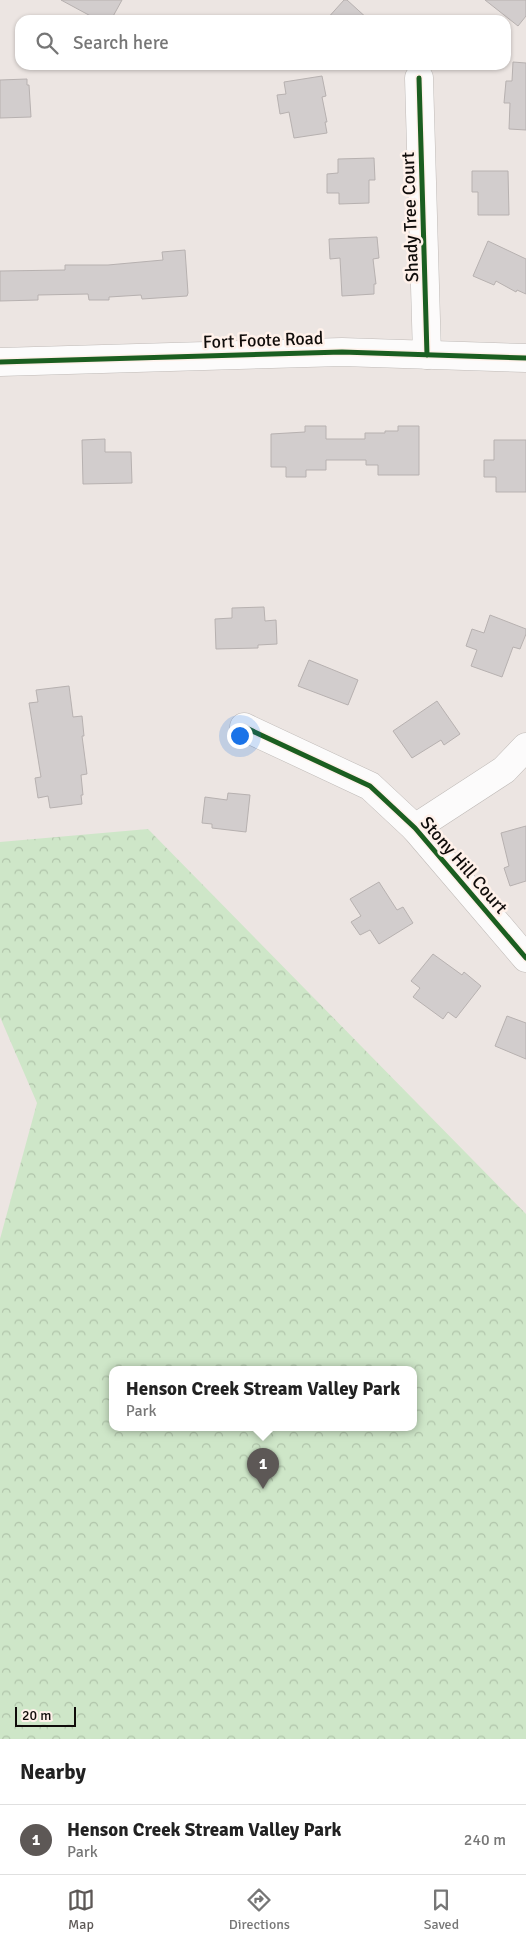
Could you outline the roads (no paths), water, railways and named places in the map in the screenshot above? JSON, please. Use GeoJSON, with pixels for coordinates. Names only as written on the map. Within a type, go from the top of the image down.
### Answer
{"type":"FeatureCollection","features":[{"type":"Feature","properties":{"kind":"street","name":"Shady Tree Court"},"geometry":{"type":"LineString","coordinates":[[419,78],[427,355]]}},
{"type":"Feature","properties":{"kind":"street","name":"Fort Foote Road"},"geometry":{"type":"LineString","coordinates":[[0,362],[342,352],[526,358]]}},
{"type":"Feature","properties":{"kind":"street","name":"Stony Hill Court"},"geometry":{"type":"LineString","coordinates":[[244,727],[370,786],[415,828],[526,958]]}},
{"type":"Feature","properties":{"kind":"street"},"geometry":{"type":"LineString","coordinates":[[415,828],[504,770],[526,747]]}},
{"type":"Feature","properties":{"kind":"place","name":"Henson Creek Stream Valley Park"},"geometry":{"type":"Point","coordinates":[263,1489]}}]}
